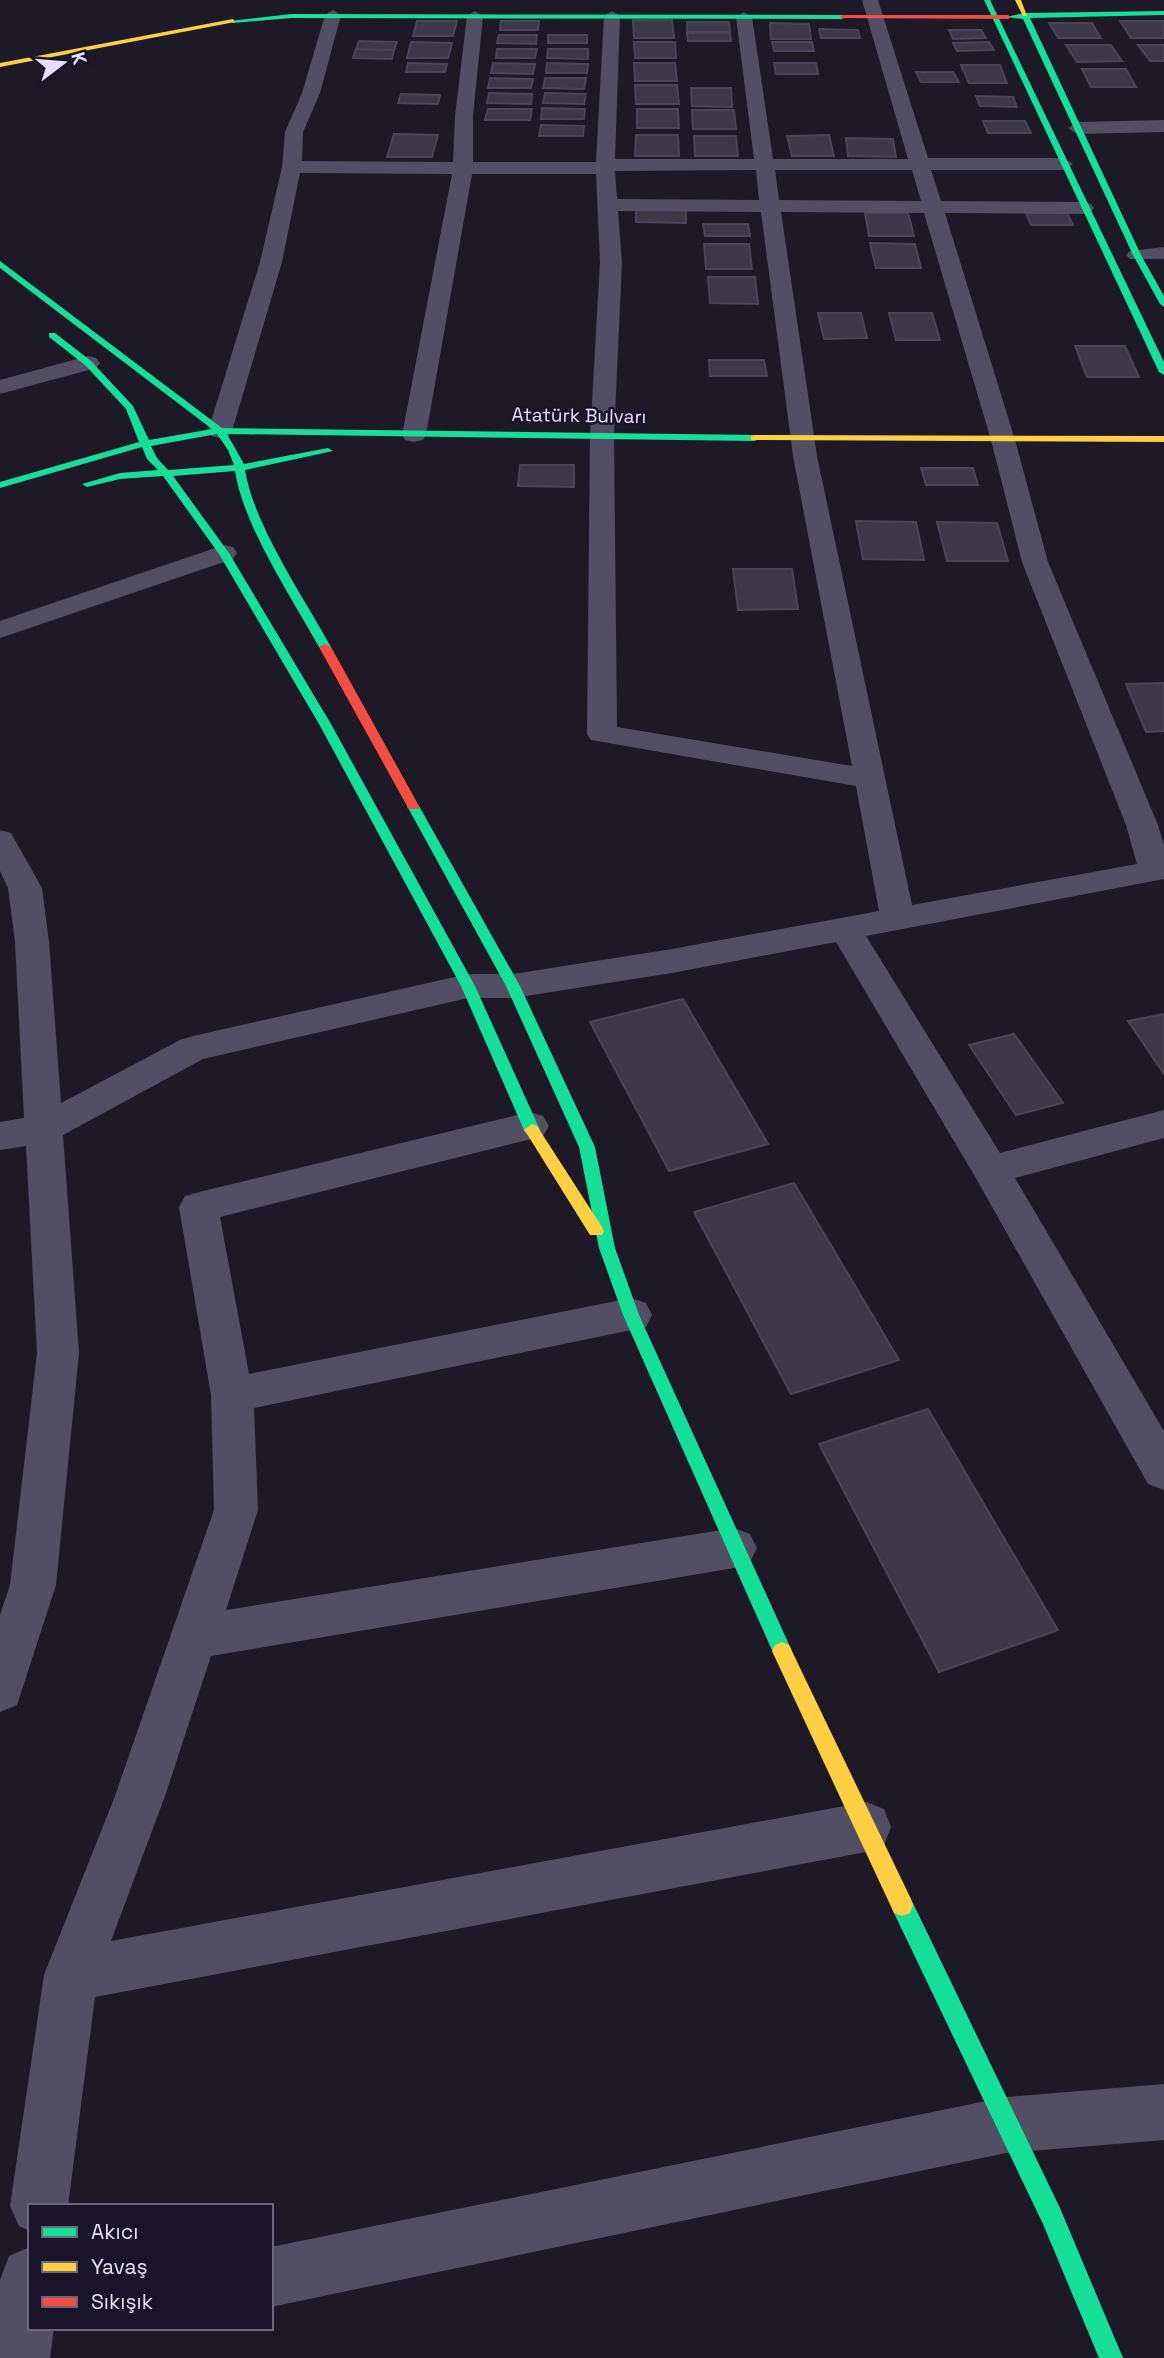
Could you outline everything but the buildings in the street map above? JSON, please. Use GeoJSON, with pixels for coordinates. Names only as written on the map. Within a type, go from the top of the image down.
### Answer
{"type":"FeatureCollection","features":[{"type":"Feature","properties":{"kind":"main road"},"geometry":{"type":"LineString","coordinates":[[987,0],[1164,372]]}},
{"type":"Feature","properties":{"kind":"main road"},"geometry":{"type":"LineString","coordinates":[[1021,7],[1137,255],[1164,304]]}},
{"type":"Feature","properties":{"kind":"main road"},"geometry":{"type":"LineString","coordinates":[[0,65],[222,22],[333,15],[744,17],[872,9],[993,17],[1021,7],[1164,12]]}},
{"type":"Feature","properties":{"kind":"main road"},"geometry":{"type":"LineString","coordinates":[[0,264],[220,431],[233,450],[240,468],[244,494],[264,536],[513,986],[587,1147],[607,1248],[631,1315],[734,1548],[1006,2125],[1052,2216],[1111,2358]]}},
{"type":"Feature","properties":{"kind":"main road"},"geometry":{"type":"LineString","coordinates":[[44,329],[88,363],[130,408],[152,460],[166,473],[224,553],[325,724],[468,986],[530,1126],[607,1248]]}},
{"type":"Feature","properties":{"kind":"main road","name":"Atatürk Bulvarı"},"geometry":{"type":"LineString","coordinates":[[0,485],[146,444],[194,433],[220,431],[414,435],[603,449],[1006,453],[1164,439]]}},
{"type":"Feature","properties":{"kind":"main road"},"geometry":{"type":"LineString","coordinates":[[67,489],[120,475],[240,468],[278,459],[349,450]]}},
{"type":"Feature","properties":{"kind":"street"},"geometry":{"type":"LineString","coordinates":[[0,1136],[43,1129],[193,1049],[468,986],[513,986],[846,930],[1160,869],[1035,562],[1006,453],[872,9]]}},
{"type":"Feature","properties":{"kind":"street"},"geometry":{"type":"LineString","coordinates":[[220,431],[271,262],[292,167],[294,132],[311,93],[333,15]]}},
{"type":"Feature","properties":{"kind":"street"},"geometry":{"type":"LineString","coordinates":[[414,435],[463,168],[464,116],[475,16]]}},
{"type":"Feature","properties":{"kind":"street"},"geometry":{"type":"LineString","coordinates":[[612,16],[606,166],[611,262],[603,449],[602,734],[657,741],[871,779]]}},
{"type":"Feature","properties":{"kind":"street"},"geometry":{"type":"LineString","coordinates":[[744,17],[804,451],[898,920]]}},
{"type":"Feature","properties":{"kind":"street"},"geometry":{"type":"LineString","coordinates":[[1077,128],[1164,126]]}},
{"type":"Feature","properties":{"kind":"street"},"geometry":{"type":"LineString","coordinates":[[292,167],[1063,164]]}},
{"type":"Feature","properties":{"kind":"street"},"geometry":{"type":"LineString","coordinates":[[606,205],[1084,208]]}},
{"type":"Feature","properties":{"kind":"street"},"geometry":{"type":"LineString","coordinates":[[1137,255],[1164,253]]}},
{"type":"Feature","properties":{"kind":"street"},"geometry":{"type":"LineString","coordinates":[[0,387],[88,363]]}},
{"type":"Feature","properties":{"kind":"street"},"geometry":{"type":"LineString","coordinates":[[0,630],[224,553]]}},
{"type":"Feature","properties":{"kind":"street"},"geometry":{"type":"LineString","coordinates":[[0,840],[25,888],[16,944],[43,1129],[58,1353],[33,1585],[0,1689]]}},
{"type":"Feature","properties":{"kind":"street"},"geometry":{"type":"LineString","coordinates":[[846,930],[990,1170],[1164,1471]]}},
{"type":"Feature","properties":{"kind":"street"},"geometry":{"type":"LineString","coordinates":[[990,1170],[1164,1124]]}},
{"type":"Feature","properties":{"kind":"street"},"geometry":{"type":"LineString","coordinates":[[39,2204],[71,1975],[140,1796],[196,1637],[236,1510],[232,1395],[199,1207],[530,1126]]}},
{"type":"Feature","properties":{"kind":"street"},"geometry":{"type":"LineString","coordinates":[[232,1395],[631,1315]]}},
{"type":"Feature","properties":{"kind":"street"},"geometry":{"type":"LineString","coordinates":[[196,1637],[734,1548]]}},
{"type":"Feature","properties":{"kind":"street"},"geometry":{"type":"LineString","coordinates":[[71,1975],[866,1827]]}},
{"type":"Feature","properties":{"kind":"street"},"geometry":{"type":"LineString","coordinates":[[273,2277],[1006,2125],[1164,2112]]}},
{"type":"Feature","properties":{"kind":"traffic: fast"},"geometry":{"type":"LineString","coordinates":[[987,0],[994,17]]}},
{"type":"Feature","properties":{"kind":"traffic: fast"},"geometry":{"type":"LineString","coordinates":[[1008,17],[1164,13]]}},
{"type":"Feature","properties":{"kind":"traffic: fast"},"geometry":{"type":"LineString","coordinates":[[1025,15],[1137,255],[1164,304]]}},
{"type":"Feature","properties":{"kind":"traffic: fast"},"geometry":{"type":"LineString","coordinates":[[233,21],[291,16],[842,17]]}},
{"type":"Feature","properties":{"kind":"traffic: fast"},"geometry":{"type":"LineString","coordinates":[[994,17],[1164,372]]}},
{"type":"Feature","properties":{"kind":"traffic: fast"},"geometry":{"type":"LineString","coordinates":[[0,264],[220,431],[233,450],[240,468],[244,494],[264,536],[325,647]]}},
{"type":"Feature","properties":{"kind":"traffic: fast"},"geometry":{"type":"LineString","coordinates":[[52,335],[88,363],[130,408],[152,459],[166,473],[224,553],[325,724],[468,986],[532,1130]]}},
{"type":"Feature","properties":{"kind":"traffic: fast"},"geometry":{"type":"LineString","coordinates":[[0,485],[137,445],[220,431],[755,438]]}},
{"type":"Feature","properties":{"kind":"traffic: fast"},"geometry":{"type":"LineString","coordinates":[[87,484],[120,476],[240,468],[328,451]]}},
{"type":"Feature","properties":{"kind":"traffic: fast"},"geometry":{"type":"LineString","coordinates":[[413,806],[513,986],[587,1147],[607,1248],[631,1315],[782,1651]]}},
{"type":"Feature","properties":{"kind":"traffic: fast"},"geometry":{"type":"LineString","coordinates":[[902,1905],[1052,2216],[1111,2358]]}},
{"type":"Feature","properties":{"kind":"traffic: slow"},"geometry":{"type":"LineString","coordinates":[[1018,0],[1025,15]]}},
{"type":"Feature","properties":{"kind":"traffic: slow"},"geometry":{"type":"LineString","coordinates":[[0,65],[233,21]]}},
{"type":"Feature","properties":{"kind":"traffic: slow"},"geometry":{"type":"LineString","coordinates":[[755,438],[1164,439]]}},
{"type":"Feature","properties":{"kind":"traffic: slow"},"geometry":{"type":"LineString","coordinates":[[532,1130],[596,1231]]}},
{"type":"Feature","properties":{"kind":"traffic: slow"},"geometry":{"type":"LineString","coordinates":[[782,1651],[902,1905]]}},
{"type":"Feature","properties":{"kind":"traffic: jam"},"geometry":{"type":"LineString","coordinates":[[842,17],[1008,17]]}},
{"type":"Feature","properties":{"kind":"traffic: jam"},"geometry":{"type":"LineString","coordinates":[[325,647],[413,806]]}}]}
